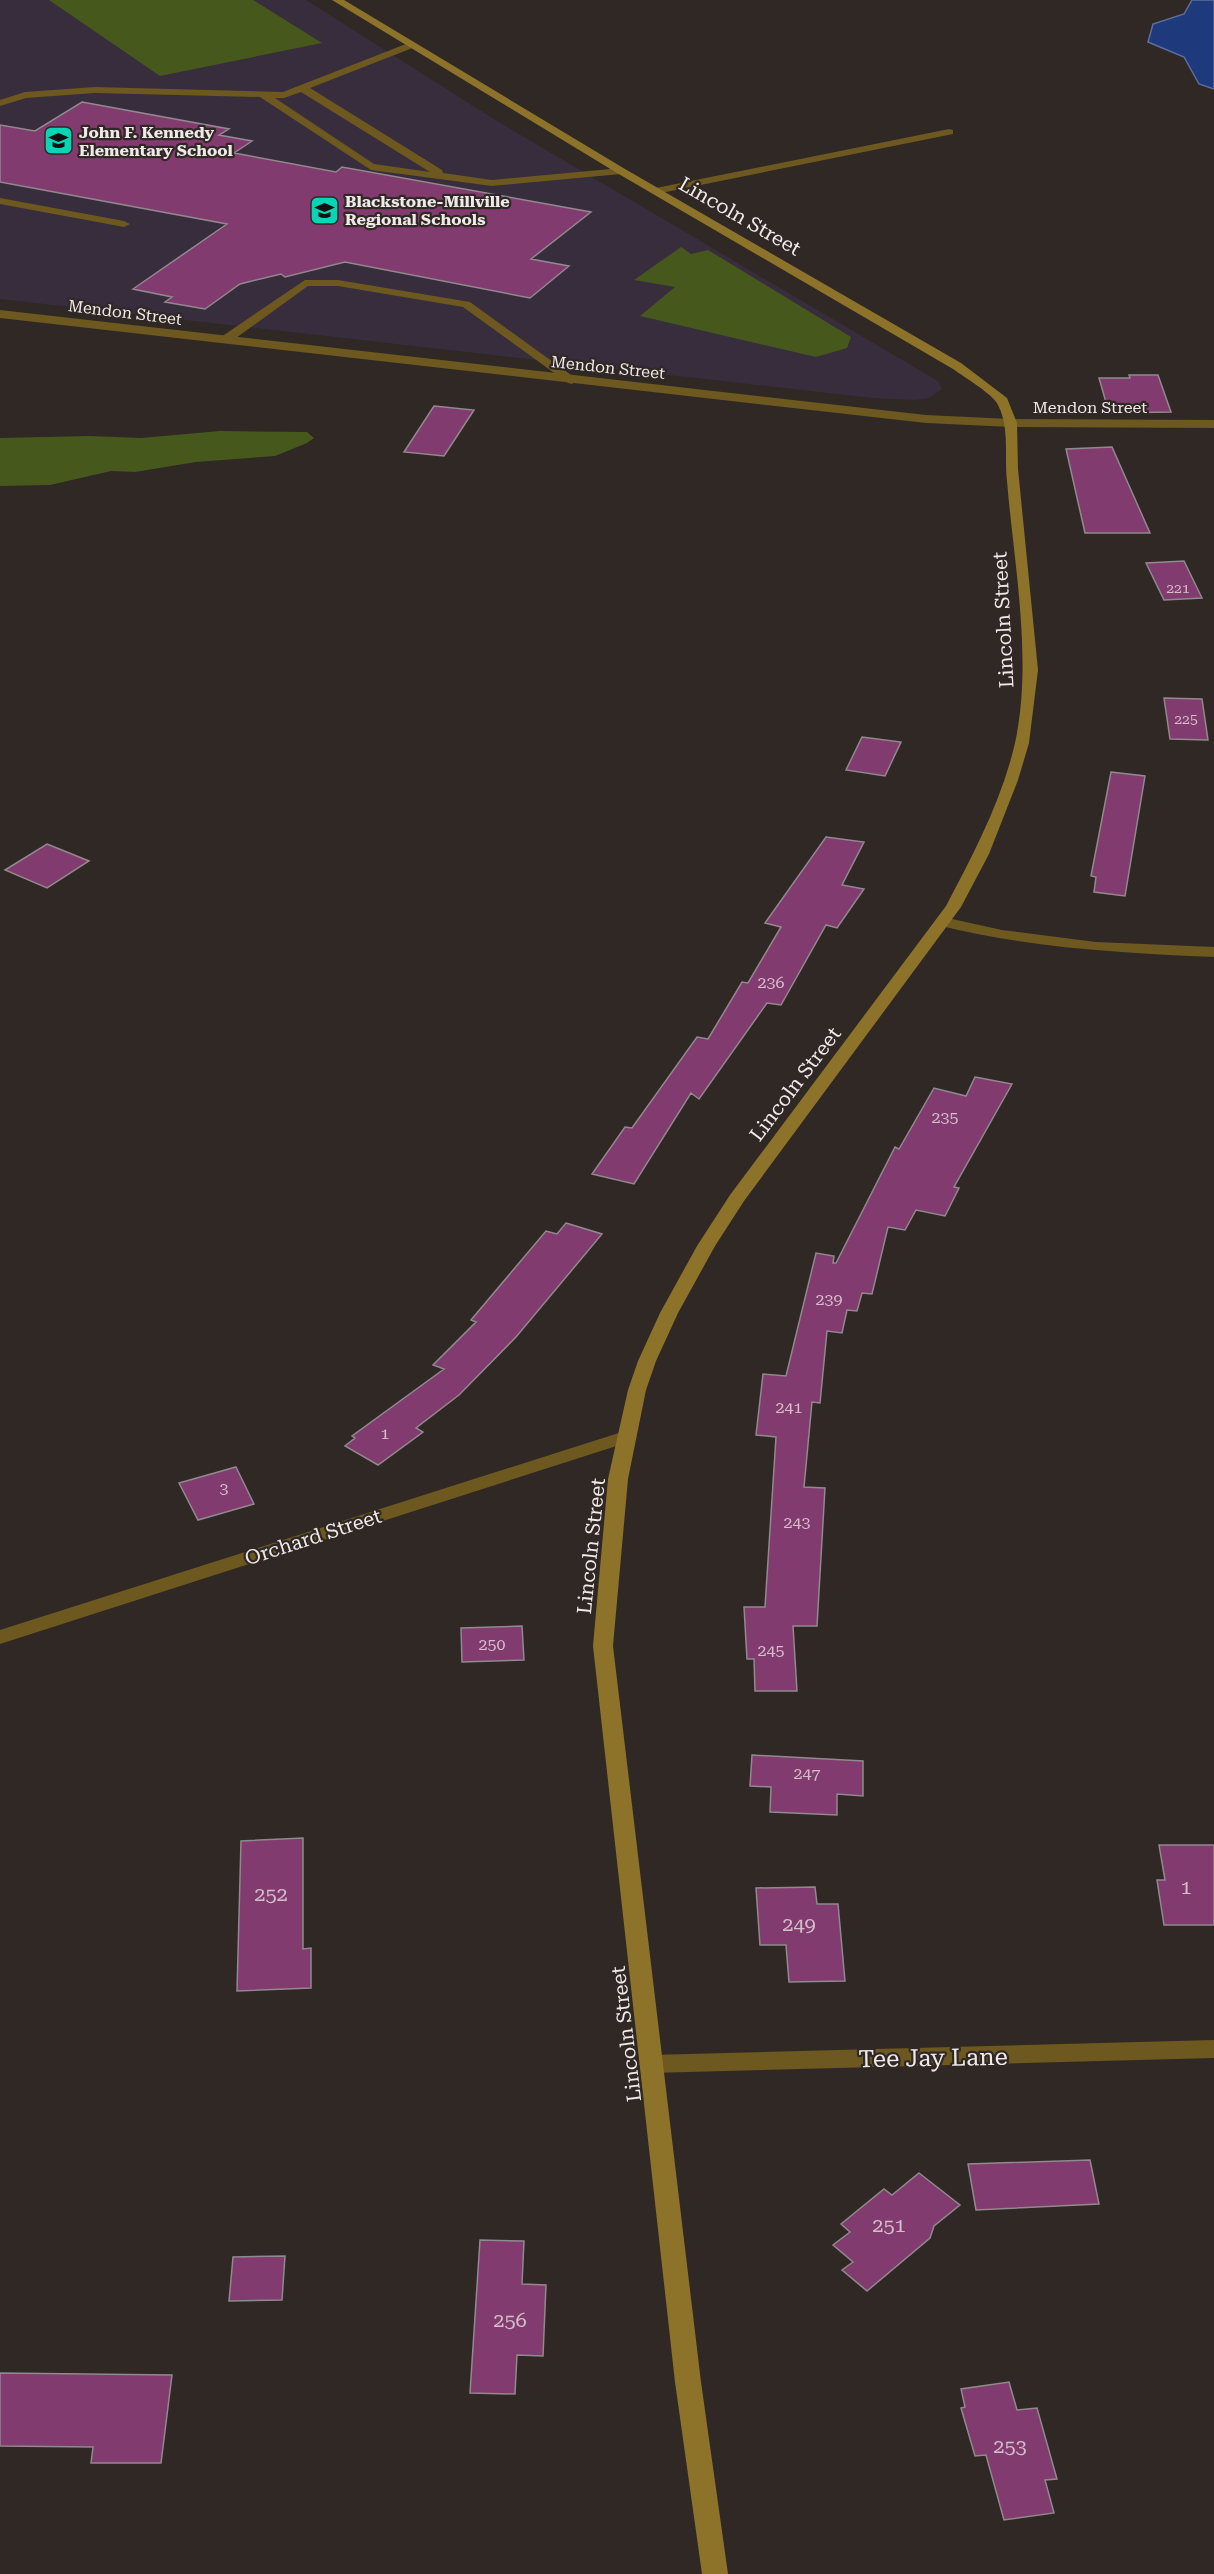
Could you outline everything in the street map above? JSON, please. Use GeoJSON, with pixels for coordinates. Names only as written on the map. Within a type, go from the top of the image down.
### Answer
{"type":"FeatureCollection","features":[{"type":"Feature","properties":{"kind":"main road","name":"Lincoln Street"},"geometry":{"type":"LineString","coordinates":[[337,0],[621,171],[957,366],[1003,401],[1011,423],[1012,469],[1031,670],[1026,718],[1017,761],[997,818],[964,889],[943,922],[718,1225],[657,1337],[637,1390],[625,1437],[614,1509],[603,1646],[688,2382],[715,2574]]}},
{"type":"Feature","properties":{"kind":"street"},"geometry":{"type":"LineString","coordinates":[[0,103],[25,95],[95,90],[284,95],[411,45]]}},
{"type":"Feature","properties":{"kind":"street"},"geometry":{"type":"LineString","coordinates":[[302,88],[445,177]]}},
{"type":"Feature","properties":{"kind":"street"},"geometry":{"type":"LineString","coordinates":[[262,94],[371,167],[492,183],[621,171]]}},
{"type":"Feature","properties":{"kind":"street"},"geometry":{"type":"LineString","coordinates":[[656,191],[949,132]]}},
{"type":"Feature","properties":{"kind":"street"},"geometry":{"type":"LineString","coordinates":[[0,201],[124,224]]}},
{"type":"Feature","properties":{"kind":"street"},"geometry":{"type":"LineString","coordinates":[[225,340],[305,284],[338,283],[466,304],[572,380]]}},
{"type":"Feature","properties":{"kind":"street","name":"Mendon Street"},"geometry":{"type":"LineString","coordinates":[[0,314],[926,419],[1011,423],[1214,424]]}},
{"type":"Feature","properties":{"kind":"street"},"geometry":{"type":"LineString","coordinates":[[943,922],[1002,935],[1096,947],[1214,952]]}},
{"type":"Feature","properties":{"kind":"street","name":"Orchard Street"},"geometry":{"type":"LineString","coordinates":[[0,1637],[625,1437]]}},
{"type":"Feature","properties":{"kind":"street","name":"Tee Jay Lane"},"geometry":{"type":"LineString","coordinates":[[651,2064],[1214,2049]]}},
{"type":"Feature","properties":{"kind":"shaded area","name":"Blackstone-Millville Regional Schools"},"geometry":{"type":"Polygon","coordinates":[[[0,0],[306,0],[497,121],[938,381],[942,389],[929,398],[915,400],[872,398],[0,299],[0,0]]]}},
{"type":"Feature","properties":{"kind":"green space"},"geometry":{"type":"Polygon","coordinates":[[[49,0],[253,0],[322,43],[160,76],[49,0]]]}},
{"type":"Feature","properties":{"kind":"green space"},"geometry":{"type":"Polygon","coordinates":[[[681,247],[691,254],[708,250],[851,337],[847,348],[816,357],[640,316],[675,287],[634,280],[681,247]]]}},
{"type":"Feature","properties":{"kind":"green space"},"geometry":{"type":"Polygon","coordinates":[[[220,431],[307,432],[314,438],[275,456],[196,462],[135,472],[111,471],[50,485],[0,486],[0,438],[89,436],[141,438],[220,431]]]}},
{"type":"Feature","properties":{"kind":"water"},"geometry":{"type":"Polygon","coordinates":[[[1192,0],[1214,0],[1214,89],[1199,84],[1184,57],[1148,42],[1153,24],[1184,14],[1192,0]]]}},
{"type":"Feature","properties":{"kind":"building"},"geometry":{"type":"Polygon","coordinates":[[[82,102],[229,129],[219,135],[252,141],[234,153],[336,172],[342,167],[591,212],[531,259],[569,266],[530,298],[345,262],[285,277],[281,274],[240,284],[205,309],[165,302],[172,297],[133,289],[227,224],[0,182],[0,125],[35,131],[82,102]]]}},
{"type":"Feature","properties":{"kind":"building"},"geometry":{"type":"Polygon","coordinates":[[[1129,375],[1158,375],[1171,412],[1109,413],[1099,378],[1130,378],[1129,375]]]}},
{"type":"Feature","properties":{"kind":"building"},"geometry":{"type":"Polygon","coordinates":[[[434,406],[474,410],[444,456],[404,452],[434,406]]]}},
{"type":"Feature","properties":{"kind":"building"},"geometry":{"type":"Polygon","coordinates":[[[1112,447],[1150,533],[1085,533],[1066,449],[1112,447]]]}},
{"type":"Feature","properties":{"kind":"building"},"geometry":{"type":"Polygon","coordinates":[[[1184,561],[1202,598],[1164,600],[1146,563],[1184,561]]]}},
{"type":"Feature","properties":{"kind":"building"},"geometry":{"type":"Polygon","coordinates":[[[1164,698],[1202,699],[1208,740],[1170,739],[1164,698]]]}},
{"type":"Feature","properties":{"kind":"building"},"geometry":{"type":"Polygon","coordinates":[[[862,737],[901,742],[885,776],[846,770],[862,737]]]}},
{"type":"Feature","properties":{"kind":"building"},"geometry":{"type":"Polygon","coordinates":[[[1111,772],[1145,776],[1125,896],[1094,892],[1096,877],[1091,876],[1111,772]]]}},
{"type":"Feature","properties":{"kind":"building"},"geometry":{"type":"Polygon","coordinates":[[[826,837],[864,842],[842,885],[864,889],[837,928],[826,925],[781,1005],[767,1003],[699,1099],[691,1093],[634,1184],[592,1174],[625,1127],[632,1128],[697,1037],[708,1039],[742,982],[748,983],[781,927],[765,923],[826,837]]]}},
{"type":"Feature","properties":{"kind":"building"},"geometry":{"type":"Polygon","coordinates":[[[47,844],[89,861],[47,888],[5,870],[47,844]]]}},
{"type":"Feature","properties":{"kind":"building"},"geometry":{"type":"Polygon","coordinates":[[[975,1077],[1012,1084],[954,1187],[959,1188],[945,1216],[916,1210],[905,1230],[888,1227],[872,1294],[862,1293],[857,1311],[847,1310],[842,1333],[827,1331],[820,1403],[812,1402],[804,1487],[825,1488],[817,1626],[793,1626],[797,1691],[755,1691],[754,1659],[747,1659],[744,1607],[765,1607],[776,1437],[756,1435],[763,1374],[786,1376],[816,1253],[834,1256],[833,1263],[836,1263],[895,1147],[899,1149],[934,1088],[966,1096],[975,1077]]]}},
{"type":"Feature","properties":{"kind":"building"},"geometry":{"type":"Polygon","coordinates":[[[566,1223],[602,1234],[516,1337],[459,1395],[416,1428],[423,1432],[378,1465],[345,1446],[355,1438],[352,1436],[444,1369],[433,1365],[476,1322],[471,1320],[546,1231],[557,1234],[566,1223]]]}},
{"type":"Feature","properties":{"kind":"building"},"geometry":{"type":"Polygon","coordinates":[[[236,1467],[254,1504],[198,1520],[179,1483],[236,1467]]]}},
{"type":"Feature","properties":{"kind":"building"},"geometry":{"type":"Polygon","coordinates":[[[522,1626],[524,1660],[462,1662],[461,1628],[522,1626]]]}},
{"type":"Feature","properties":{"kind":"building"},"geometry":{"type":"Polygon","coordinates":[[[752,1755],[863,1761],[863,1796],[837,1794],[837,1815],[770,1812],[771,1787],[750,1786],[752,1755]]]}},
{"type":"Feature","properties":{"kind":"building"},"geometry":{"type":"Polygon","coordinates":[[[303,1838],[303,1949],[311,1948],[311,1988],[237,1991],[241,1841],[303,1838]]]}},
{"type":"Feature","properties":{"kind":"building"},"geometry":{"type":"Polygon","coordinates":[[[1159,1845],[1214,1845],[1214,1925],[1164,1925],[1157,1880],[1165,1880],[1159,1845]]]}},
{"type":"Feature","properties":{"kind":"building"},"geometry":{"type":"Polygon","coordinates":[[[815,1887],[817,1904],[838,1904],[845,1981],[789,1982],[786,1945],[760,1945],[756,1888],[815,1887]]]}},
{"type":"Feature","properties":{"kind":"building"},"geometry":{"type":"Polygon","coordinates":[[[1090,2160],[1099,2204],[976,2210],[968,2164],[1090,2160]]]}},
{"type":"Feature","properties":{"kind":"building"},"geometry":{"type":"Polygon","coordinates":[[[919,2173],[960,2205],[934,2226],[930,2238],[867,2291],[842,2270],[853,2262],[833,2245],[850,2232],[841,2224],[884,2189],[892,2195],[919,2173]]]}},
{"type":"Feature","properties":{"kind":"building"},"geometry":{"type":"Polygon","coordinates":[[[480,2240],[524,2241],[522,2284],[546,2285],[543,2356],[517,2355],[515,2394],[470,2393],[480,2240]]]}},
{"type":"Feature","properties":{"kind":"building"},"geometry":{"type":"Polygon","coordinates":[[[285,2256],[282,2300],[229,2301],[233,2257],[285,2256]]]}},
{"type":"Feature","properties":{"kind":"building"},"geometry":{"type":"Polygon","coordinates":[[[0,2373],[172,2375],[161,2463],[91,2463],[93,2447],[0,2446],[0,2373]]]}},
{"type":"Feature","properties":{"kind":"building"},"geometry":{"type":"Polygon","coordinates":[[[1009,2382],[1017,2410],[1037,2408],[1057,2479],[1045,2480],[1054,2513],[1004,2520],[986,2455],[975,2456],[961,2408],[965,2407],[961,2389],[1009,2382]]]}},
{"type":"Feature","properties":{"kind":"place","name":"John F. Kennedy Elementary School"},"geometry":{"type":"Point","coordinates":[58,141]}},
{"type":"Feature","properties":{"kind":"place","name":"Blackstone-Millville Regional Schools"},"geometry":{"type":"Point","coordinates":[324,210]}}]}
